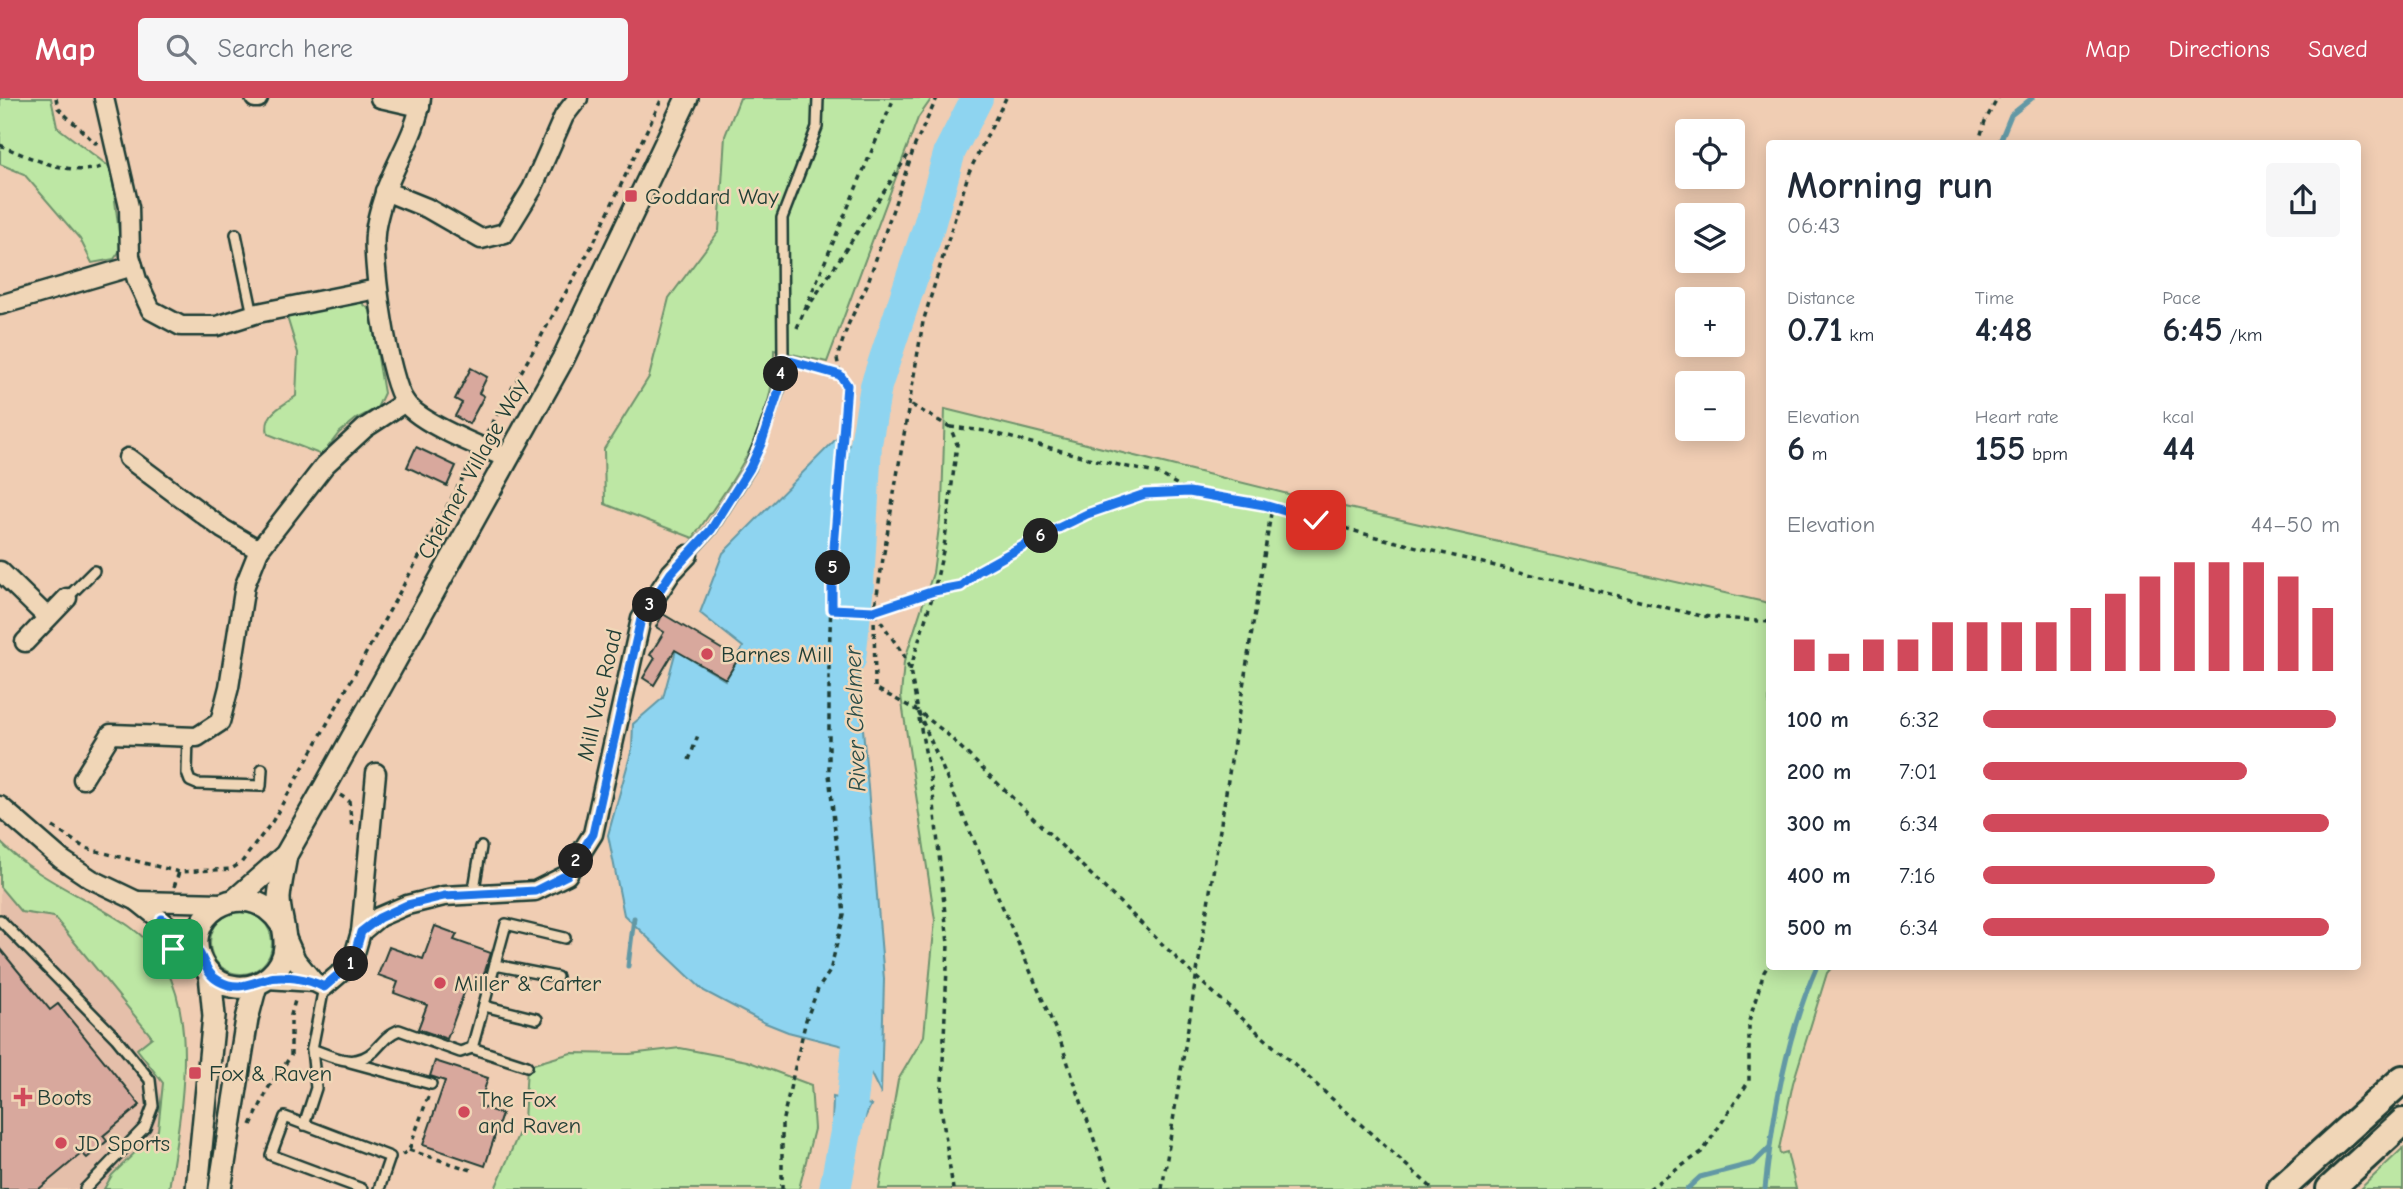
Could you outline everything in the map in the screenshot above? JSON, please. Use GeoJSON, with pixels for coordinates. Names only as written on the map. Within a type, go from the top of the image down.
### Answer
{"type":"FeatureCollection","features":[{"type":"Feature","properties":{"kind":"main road"},"geometry":{"type":"LineString","coordinates":[[2281,1189],[2403,1079]]}},
{"type":"Feature","properties":{"kind":"main road"},"geometry":{"type":"LineString","coordinates":[[2330,1189],[2403,1122]]}},
{"type":"Feature","properties":{"kind":"street"},"geometry":{"type":"LineString","coordinates":[[104,98],[129,207],[130,256],[151,310],[181,326],[217,326],[253,315],[377,289]]}},
{"type":"Feature","properties":{"kind":"street"},"geometry":{"type":"LineString","coordinates":[[380,98],[421,102],[414,131],[386,191],[374,234],[377,289],[394,370],[405,402],[436,425],[508,458]]}},
{"type":"Feature","properties":{"kind":"street"},"geometry":{"type":"LineString","coordinates":[[386,191],[427,208],[481,239],[505,233],[531,189],[564,116],[578,98]]}},
{"type":"Feature","properties":{"kind":"street","name":"Chelmer Village Way"},"geometry":{"type":"LineString","coordinates":[[220,1189],[247,1019],[261,982],[282,960],[283,930],[279,897],[286,855],[563,359],[687,98]]}},
{"type":"Feature","properties":{"kind":"street"},"geometry":{"type":"LineString","coordinates":[[0,305],[133,266]]}},
{"type":"Feature","properties":{"kind":"street"},"geometry":{"type":"LineString","coordinates":[[83,779],[111,734],[197,737],[220,722],[229,687],[245,585],[259,550],[325,465],[365,429],[405,402]]}},
{"type":"Feature","properties":{"kind":"street"},"geometry":{"type":"LineString","coordinates":[[128,458],[223,529],[259,550]]}},
{"type":"Feature","properties":{"kind":"street","name":"Mill Vue Road"},"geometry":{"type":"LineString","coordinates":[[361,932],[379,918],[407,905],[444,896],[535,891],[567,875],[593,834],[641,619],[671,573],[688,555]]}},
{"type":"Feature","properties":{"kind":"street"},"geometry":{"type":"LineString","coordinates":[[0,571],[47,617]]}},
{"type":"Feature","properties":{"kind":"street"},"geometry":{"type":"LineString","coordinates":[[25,642],[67,598]]}},
{"type":"Feature","properties":{"kind":"street"},"geometry":{"type":"LineString","coordinates":[[210,974],[231,986],[261,982],[319,984],[352,963],[361,932],[376,773]]}},
{"type":"Feature","properties":{"kind":"street"},"geometry":{"type":"LineString","coordinates":[[0,806],[61,859],[90,879],[137,901],[197,949],[210,974],[214,1016],[213,1043],[197,1189]]}},
{"type":"Feature","properties":{"kind":"street","name":"Chelmer Village Way"},"geometry":{"type":"LineString","coordinates":[[197,949],[202,922],[211,911],[229,901],[286,855]]}},
{"type":"Feature","properties":{"kind":"street"},"geometry":{"type":"LineString","coordinates":[[137,901],[250,900],[263,905],[283,930],[296,960],[319,984]]}},
{"type":"Feature","properties":{"kind":"lane","name":"Mill Vue Road"},"geometry":{"type":"LineString","coordinates":[[688,555],[711,530],[750,468],[779,390],[783,359],[782,218],[817,127],[818,98]]}},
{"type":"Feature","properties":{"kind":"lane"},"geometry":{"type":"LineString","coordinates":[[236,234],[253,315]]}},
{"type":"Feature","properties":{"kind":"lane"},"geometry":{"type":"LineString","coordinates":[[67,598],[94,571]]}},
{"type":"Feature","properties":{"kind":"lane"},"geometry":{"type":"LineString","coordinates":[[188,736],[187,772],[191,781],[197,784],[261,786],[262,769]]}},
{"type":"Feature","properties":{"kind":"lane"},"geometry":{"type":"LineString","coordinates":[[472,895],[481,847]]}},
{"type":"Feature","properties":{"kind":"lane"},"geometry":{"type":"LineString","coordinates":[[0,920],[116,1038],[150,1080],[154,1093],[150,1118],[134,1141],[85,1189]]}},
{"type":"Feature","properties":{"kind":"lane"},"geometry":{"type":"LineString","coordinates":[[472,1048],[506,924],[565,938]]}},
{"type":"Feature","properties":{"kind":"lane"},"geometry":{"type":"LineString","coordinates":[[495,965],[557,977]]}},
{"type":"Feature","properties":{"kind":"lane"},"geometry":{"type":"LineString","coordinates":[[304,1125],[316,1088],[312,1049],[319,984]]}},
{"type":"Feature","properties":{"kind":"lane"},"geometry":{"type":"LineString","coordinates":[[484,1006],[537,1019]]}},
{"type":"Feature","properties":{"kind":"lane"},"geometry":{"type":"LineString","coordinates":[[349,1062],[365,1058],[386,1036],[399,1030],[460,1052],[472,1048],[527,1066]]}},
{"type":"Feature","properties":{"kind":"lane"},"geometry":{"type":"LineString","coordinates":[[312,1049],[431,1084]]}},
{"type":"Feature","properties":{"kind":"lane"},"geometry":{"type":"LineString","coordinates":[[362,1189],[271,1155],[285,1118],[390,1157],[379,1189]]}},
{"type":"Feature","properties":{"kind":"lane"},"geometry":{"type":"LineString","coordinates":[[95,1189],[97,1175]]}},
{"type":"Feature","properties":{"kind":"path"},"geometry":{"type":"LineString","coordinates":[[56,98],[58,108],[95,143],[114,139]]}},
{"type":"Feature","properties":{"kind":"path"},"geometry":{"type":"LineString","coordinates":[[840,375],[783,359],[894,98]]}},
{"type":"Feature","properties":{"kind":"path"},"geometry":{"type":"LineString","coordinates":[[782,1189],[782,1123],[806,1020],[818,989],[830,971],[844,915],[829,774],[829,661],[847,385],[840,375],[837,358],[867,285],[915,145],[937,98]]}},
{"type":"Feature","properties":{"kind":"path"},"geometry":{"type":"LineString","coordinates":[[1006,98],[969,172],[951,223],[923,322],[874,611],[875,688],[918,711],[946,733],[1196,977],[1433,1189]]}},
{"type":"Feature","properties":{"kind":"path"},"geometry":{"type":"LineString","coordinates":[[1979,140],[1985,121],[1998,98]]}},
{"type":"Feature","properties":{"kind":"path"},"geometry":{"type":"LineString","coordinates":[[0,145],[32,159],[88,171],[118,162]]}},
{"type":"Feature","properties":{"kind":"path"},"geometry":{"type":"LineString","coordinates":[[801,317],[915,145]]}},
{"type":"Feature","properties":{"kind":"path"},"geometry":{"type":"LineString","coordinates":[[910,404],[950,427],[986,431],[1160,474],[1189,492]]}},
{"type":"Feature","properties":{"kind":"path"},"geometry":{"type":"LineString","coordinates":[[910,670],[944,547],[957,444],[950,427]]}},
{"type":"Feature","properties":{"kind":"path"},"geometry":{"type":"LineString","coordinates":[[832,609],[874,611],[934,591],[961,586],[978,571],[1087,514],[1145,494],[1189,492],[1272,507],[1372,536],[1701,616],[1766,622]]}},
{"type":"Feature","properties":{"kind":"path"},"geometry":{"type":"LineString","coordinates":[[1162,1189],[1272,507]]}},
{"type":"Feature","properties":{"kind":"path"},"geometry":{"type":"LineString","coordinates":[[874,611],[903,654],[910,670],[933,794],[948,944],[941,1107],[953,1189]]}},
{"type":"Feature","properties":{"kind":"path"},"geometry":{"type":"LineString","coordinates":[[918,711],[1060,1040],[1111,1189]]}},
{"type":"Feature","properties":{"kind":"path"},"geometry":{"type":"LineString","coordinates":[[689,760],[698,735]]}},
{"type":"Feature","properties":{"kind":"path"},"geometry":{"type":"LineString","coordinates":[[44,821],[85,848],[179,872],[231,869],[242,863],[272,822],[302,771]]}},
{"type":"Feature","properties":{"kind":"path"},"geometry":{"type":"LineString","coordinates":[[169,901],[179,872]]}},
{"type":"Feature","properties":{"kind":"path"},"geometry":{"type":"LineString","coordinates":[[1649,1189],[1703,1151],[1749,1081],[1749,1021],[1766,969]]}},
{"type":"Feature","properties":{"kind":"path"},"geometry":{"type":"LineString","coordinates":[[390,1157],[404,1156],[409,1150],[431,1084]]}},
{"type":"Feature","properties":{"kind":"path"},"geometry":{"type":"LineString","coordinates":[[409,1150],[471,1170]]}},
{"type":"Feature","properties":{"kind":"shaded area"},"geometry":{"type":"Polygon","coordinates":[[[0,887],[21,912],[54,916],[152,1038],[138,1049],[163,1083],[158,1130],[112,1175],[104,1189],[0,1189],[0,887]]]}},
{"type":"Feature","properties":{"kind":"green space"},"geometry":{"type":"Polygon","coordinates":[[[0,98],[51,98],[57,127],[111,168],[121,249],[114,259],[92,263],[80,239],[24,174],[0,164],[0,98]]]}},
{"type":"Feature","properties":{"kind":"green space"},"geometry":{"type":"Polygon","coordinates":[[[740,98],[932,98],[918,118],[827,362],[774,350],[773,378],[760,428],[724,494],[693,538],[605,504],[604,449],[649,377],[669,298],[719,231],[725,136],[740,98]]]}},
{"type":"Feature","properties":{"kind":"green space"},"geometry":{"type":"Polygon","coordinates":[[[361,302],[370,310],[384,393],[377,408],[356,419],[339,433],[322,455],[268,434],[268,421],[271,416],[296,396],[298,353],[287,317],[361,302]]]}},
{"type":"Feature","properties":{"kind":"green space"},"geometry":{"type":"Polygon","coordinates":[[[945,409],[1300,497],[1766,602],[1766,970],[1830,970],[1793,1083],[1779,1149],[1780,1154],[1787,1152],[1796,1189],[879,1189],[898,1080],[924,1036],[935,920],[901,696],[904,662],[933,573],[942,504],[945,409]]]}},
{"type":"Feature","properties":{"kind":"green space"},"geometry":{"type":"Polygon","coordinates":[[[0,842],[30,867],[129,926],[154,950],[171,979],[180,1012],[184,1048],[183,1085],[169,1189],[104,1189],[112,1175],[158,1130],[163,1083],[137,1049],[152,1037],[54,917],[21,912],[0,887],[0,842]]]}},
{"type":"Feature","properties":{"kind":"green space"},"geometry":{"type":"Polygon","coordinates":[[[235,912],[247,912],[263,921],[270,931],[270,955],[263,965],[247,974],[235,974],[224,969],[215,960],[210,949],[210,937],[215,926],[224,917],[235,912]]]}},
{"type":"Feature","properties":{"kind":"green space"},"geometry":{"type":"Polygon","coordinates":[[[680,1048],[747,1061],[811,1085],[814,1129],[799,1189],[495,1189],[524,1121],[527,1066],[571,1053],[630,1054],[680,1048]]]}},
{"type":"Feature","properties":{"kind":"green space"},"geometry":{"type":"Polygon","coordinates":[[[2403,1148],[2403,1189],[2360,1189],[2403,1148]]]}},
{"type":"Feature","properties":{"kind":"water"},"geometry":{"type":"Polygon","coordinates":[[[842,433],[864,469],[851,585],[854,622],[859,621],[857,657],[884,979],[881,1094],[859,1050],[788,1032],[704,991],[624,915],[608,835],[632,749],[633,724],[663,698],[676,650],[725,680],[743,647],[700,613],[723,553],[842,433]]]}},
{"type":"Feature","properties":{"kind":"water"},"geometry":{"type":"Polygon","coordinates":[[[833,1097],[871,1105],[854,1146],[845,1189],[824,1189],[832,1130],[833,1097]]]}},
{"type":"Feature","properties":{"kind":"building"},"geometry":{"type":"Polygon","coordinates":[[[471,368],[487,377],[479,393],[484,396],[469,424],[455,416],[462,403],[455,399],[471,368]]]}},
{"type":"Feature","properties":{"kind":"building"},"geometry":{"type":"Polygon","coordinates":[[[416,447],[456,466],[447,486],[407,467],[416,447]]]}},
{"type":"Feature","properties":{"kind":"building"},"geometry":{"type":"Polygon","coordinates":[[[663,614],[738,659],[726,679],[675,650],[654,685],[643,678],[655,658],[650,655],[664,632],[656,627],[663,614]]]}},
{"type":"Feature","properties":{"kind":"building","name":"Miller & Carter"},"geometry":{"type":"Polygon","coordinates":[[[435,926],[457,934],[454,940],[491,953],[479,989],[467,985],[447,1039],[418,1029],[427,1005],[394,993],[398,982],[378,975],[389,947],[423,959],[435,926]]]}},
{"type":"Feature","properties":{"kind":"building"},"geometry":{"type":"Polygon","coordinates":[[[0,949],[50,1010],[58,1004],[140,1105],[103,1136],[107,1141],[87,1158],[82,1153],[39,1189],[0,1189],[0,949]]]}},
{"type":"Feature","properties":{"kind":"building","name":"The Fox and Raven"},"geometry":{"type":"Polygon","coordinates":[[[435,1061],[488,1078],[479,1106],[502,1114],[485,1166],[423,1145],[445,1081],[430,1076],[435,1061]]]}},
{"type":"Feature","properties":{"kind":"waterway","name":"River Chelmer"},"geometry":{"type":"LineString","coordinates":[[850,659],[858,584],[866,444],[876,386],[928,229],[950,151],[977,98]]}},
{"type":"Feature","properties":{"kind":"waterway"},"geometry":{"type":"LineString","coordinates":[[2001,140],[2011,115],[2032,98]]}},
{"type":"Feature","properties":{"kind":"waterway"},"geometry":{"type":"LineString","coordinates":[[851,457],[866,444]]}},
{"type":"Feature","properties":{"kind":"waterway"},"geometry":{"type":"LineString","coordinates":[[628,966],[634,918]]}},
{"type":"Feature","properties":{"kind":"waterway"},"geometry":{"type":"LineString","coordinates":[[1765,1189],[1782,1075],[1797,1020],[1815,970]]}},
{"type":"Feature","properties":{"kind":"waterway","name":"River Chelmer"},"geometry":{"type":"LineString","coordinates":[[835,1189],[852,1101],[862,1007]]}},
{"type":"Feature","properties":{"kind":"waterway"},"geometry":{"type":"LineString","coordinates":[[1687,1189],[1700,1177],[1754,1163],[1769,1148]]}},
{"type":"Feature","properties":{"kind":"place","name":"Goddard Way"},"geometry":{"type":"Point","coordinates":[631,196]}},
{"type":"Feature","properties":{"kind":"place","name":"Barnes Mill"},"geometry":{"type":"Point","coordinates":[707,654]}},
{"type":"Feature","properties":{"kind":"place","name":"Miller & Carter"},"geometry":{"type":"Point","coordinates":[440,983]}},
{"type":"Feature","properties":{"kind":"place","name":"Fox & Raven"},"geometry":{"type":"Point","coordinates":[195,1073]}},
{"type":"Feature","properties":{"kind":"place","name":"Boots"},"geometry":{"type":"Point","coordinates":[23,1097]}},
{"type":"Feature","properties":{"kind":"place","name":"The Fox and Raven"},"geometry":{"type":"Point","coordinates":[464,1112]}},
{"type":"Feature","properties":{"kind":"place","name":"JD Sports"},"geometry":{"type":"Point","coordinates":[61,1143]}},
{"type":"Feature","properties":{"kind":"route"},"geometry":{"type":"LineString","coordinates":[[173,949],[156,934],[162,919],[197,949],[202,963],[220,982],[243,987],[256,985],[267,979],[286,979],[314,982],[324,987],[352,963],[361,932],[379,918],[407,905],[444,896],[535,891],[567,875],[593,834],[641,619],[671,573],[711,530],[750,468],[779,390],[783,359],[840,375],[847,385],[832,573],[832,609],[874,611],[934,591],[961,586],[978,571],[1034,540],[1087,514],[1145,494],[1189,492],[1264,505],[1316,520]]}}]}
